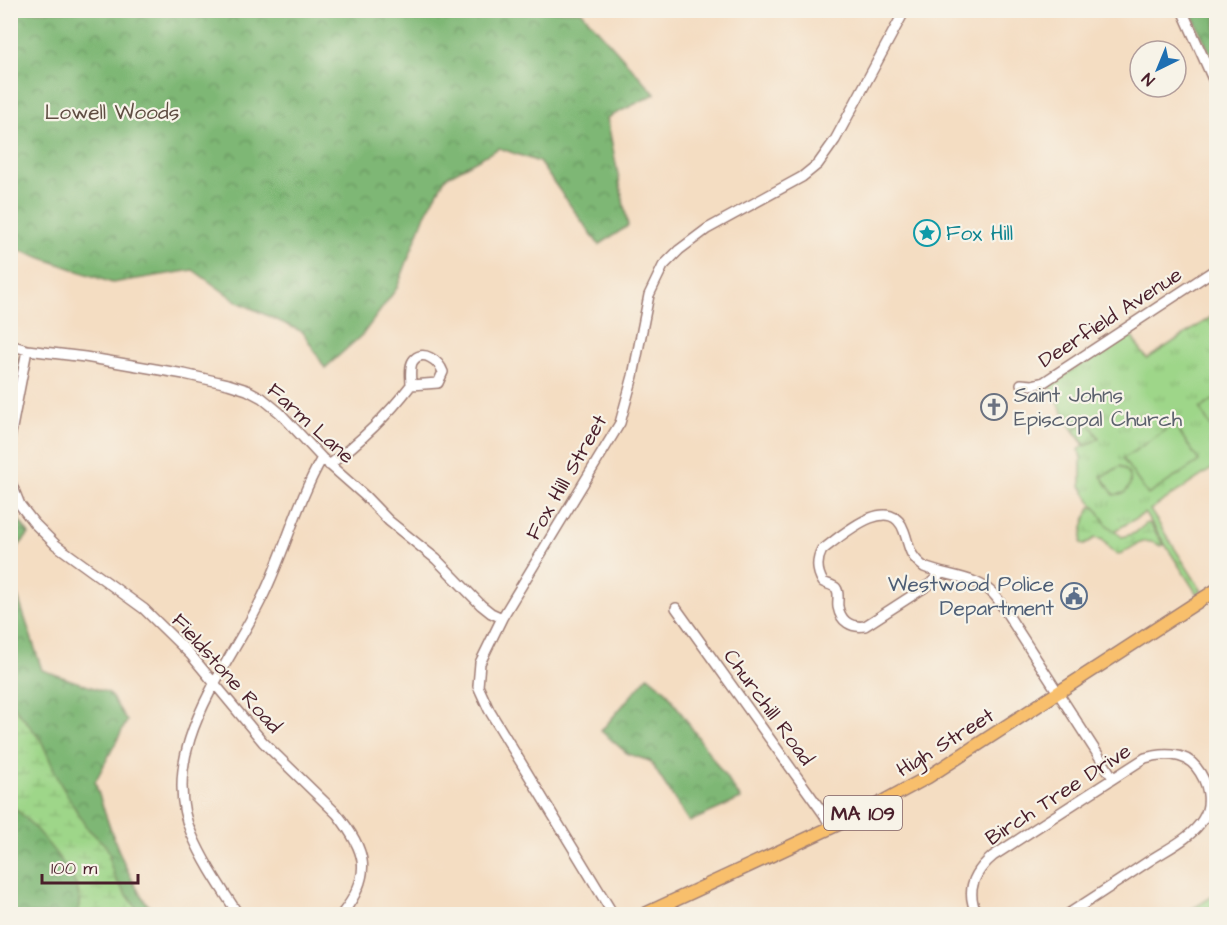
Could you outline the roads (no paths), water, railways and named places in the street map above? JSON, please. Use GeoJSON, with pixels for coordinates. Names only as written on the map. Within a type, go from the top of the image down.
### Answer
{"type":"FeatureCollection","features":[{"type":"Feature","properties":{"kind":"main road","name":"High Street"},"geometry":{"type":"LineString","coordinates":[[645,915],[832,828],[928,777],[1216,590]]}},
{"type":"Feature","properties":{"kind":"street","name":"Fox Hill Street"},"geometry":{"type":"LineString","coordinates":[[613,915],[489,710],[478,686],[480,663],[502,618],[620,423],[633,376],[649,295],[663,266],[679,250],[707,229],[802,177],[818,164],[835,140],[904,10]]}},
{"type":"Feature","properties":{"kind":"street"},"geometry":{"type":"LineString","coordinates":[[1182,10],[1216,86]]}},
{"type":"Feature","properties":{"kind":"street","name":"Deerfield Avenue"},"geometry":{"type":"LineString","coordinates":[[1021,384],[1032,385],[1044,382],[1216,269]]}},
{"type":"Feature","properties":{"kind":"street","name":"Farm Lane"},"geometry":{"type":"LineString","coordinates":[[10,345],[27,350],[175,372],[247,390],[280,413],[326,461],[403,534],[436,559],[481,605],[502,618]]}},
{"type":"Feature","properties":{"kind":"street"},"geometry":{"type":"LineString","coordinates":[[10,438],[27,350]]}},
{"type":"Feature","properties":{"kind":"street"},"geometry":{"type":"LineString","coordinates":[[238,915],[192,836],[184,806],[182,787],[184,763],[200,709],[264,595],[310,479],[326,461],[352,448],[397,403],[411,385]]}},
{"type":"Feature","properties":{"kind":"street","name":"Fieldstone Road"},"geometry":{"type":"LineString","coordinates":[[10,480],[20,505],[49,538],[144,609],[190,654],[262,742],[337,814],[354,837],[363,867],[358,894],[342,915]]}},
{"type":"Feature","properties":{"kind":"street"},"geometry":{"type":"LineString","coordinates":[[941,573],[930,584],[866,626],[856,627],[848,625],[842,615],[838,607],[837,590],[834,586],[824,582],[820,576],[818,557],[822,550],[865,520],[883,514],[900,522],[909,549],[924,567],[976,581],[992,593],[1113,778]]}},
{"type":"Feature","properties":{"kind":"street","name":"Churchill Road"},"geometry":{"type":"LineString","coordinates":[[676,608],[824,813],[832,828]]}},
{"type":"Feature","properties":{"kind":"street","name":"Birch Tree Drive"},"geometry":{"type":"LineString","coordinates":[[977,915],[970,895],[975,878],[983,865],[993,856],[1145,758],[1159,754],[1179,756],[1196,766],[1209,793],[1209,808],[1195,830],[1068,915]]}},
{"type":"Feature","properties":{"kind":"place","name":"Fox Hill"},"geometry":{"type":"Point","coordinates":[927,233]}},
{"type":"Feature","properties":{"kind":"place","name":"Saint Johns Episcopal Church"},"geometry":{"type":"Point","coordinates":[994,407]}},
{"type":"Feature","properties":{"kind":"place","name":"Westwood Police Department"},"geometry":{"type":"Point","coordinates":[1074,596]}},
{"type":"Feature","properties":{"kind":"park label","name":"Lowell Woods"},"geometry":{"type":"Point","coordinates":[112,112]}}]}
